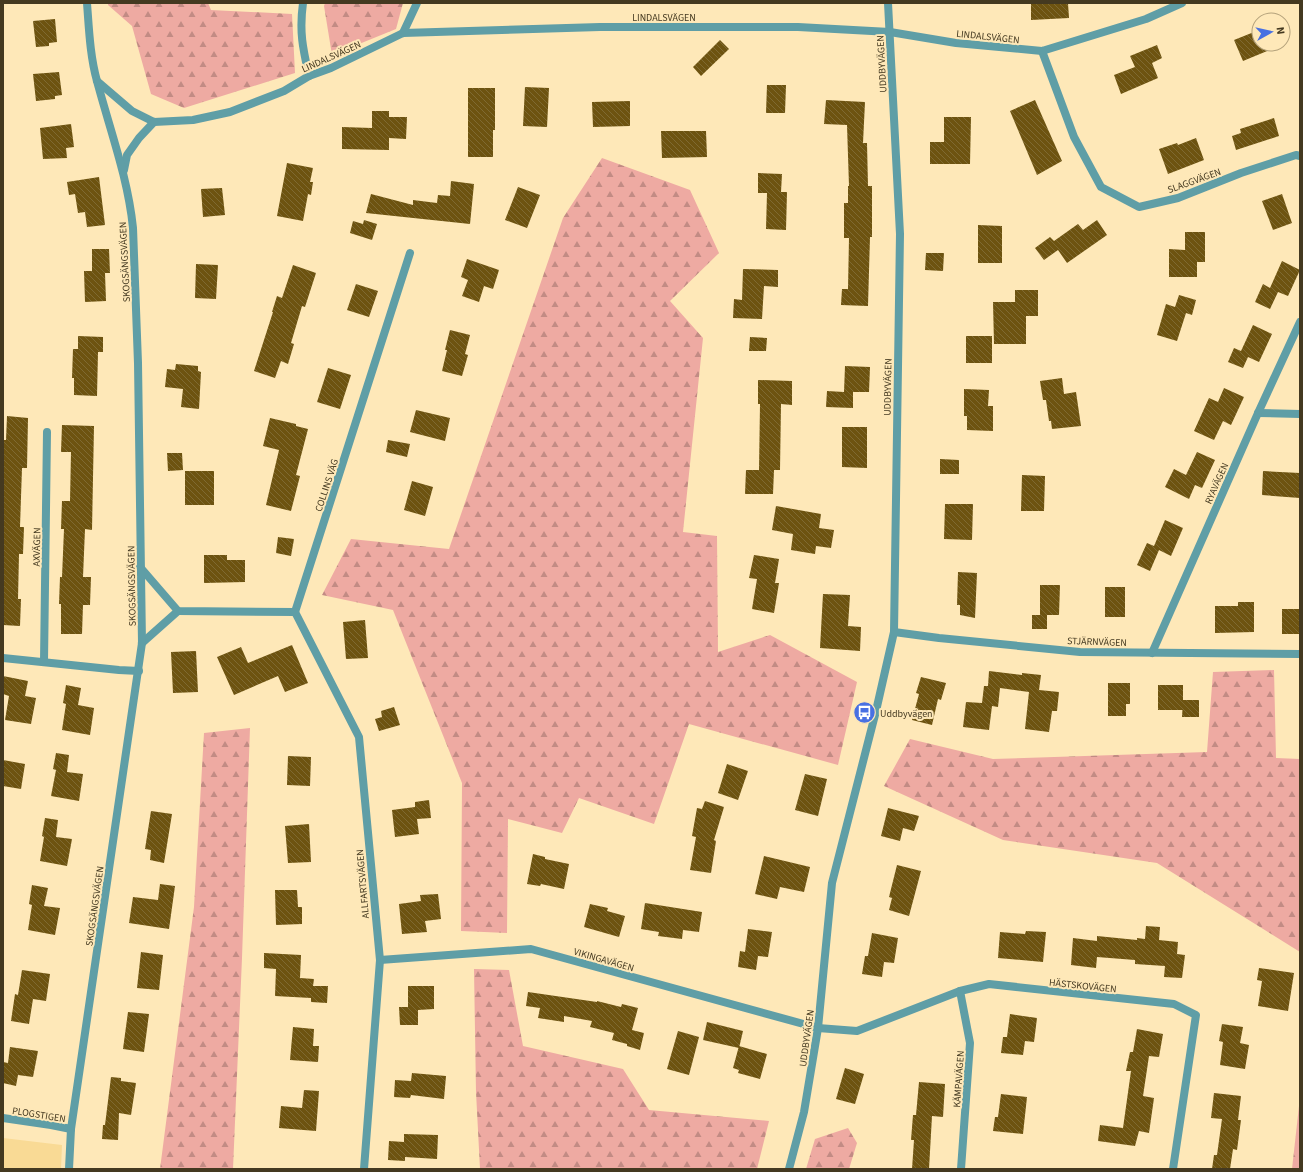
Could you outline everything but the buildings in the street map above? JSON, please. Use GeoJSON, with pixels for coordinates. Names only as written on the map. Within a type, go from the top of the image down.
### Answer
{"type":"FeatureCollection","features":[{"type":"Feature","properties":{"kind":"street","name":"SKOGSÄNGSVÄGEN"},"geometry":{"type":"LineString","coordinates":[[69,1169],[71,1129],[142,643],[138,363],[133,228],[131,206],[97,80],[90,46],[87,3]]}},
{"type":"Feature","properties":{"kind":"street"},"geometry":{"type":"LineString","coordinates":[[303,3],[300,24],[303,50],[309,76]]}},
{"type":"Feature","properties":{"kind":"street"},"geometry":{"type":"LineString","coordinates":[[403,33],[417,3]]}},
{"type":"Feature","properties":{"kind":"street","name":"UDDBYVÄGEN"},"geometry":{"type":"LineString","coordinates":[[789,1169],[804,1112],[818,1028],[832,883],[876,711],[894,632],[900,234],[888,3]]}},
{"type":"Feature","properties":{"kind":"street","name":"LINDALSVÄGEN"},"geometry":{"type":"LineString","coordinates":[[97,80],[132,111],[154,122],[193,120],[230,112],[284,91],[309,76],[331,68],[403,33],[600,27],[798,27],[890,32],[956,43],[1042,51],[1146,19],[1182,3]]}},
{"type":"Feature","properties":{"kind":"street","name":"SLAGGVÄGEN"},"geometry":{"type":"LineString","coordinates":[[1042,51],[1074,137],[1100,187],[1139,207],[1178,198],[1241,173],[1296,155],[1300,156]]}},
{"type":"Feature","properties":{"kind":"street"},"geometry":{"type":"LineString","coordinates":[[123,173],[126,155],[154,122]]}},
{"type":"Feature","properties":{"kind":"street","name":"COLLINS VÄG"},"geometry":{"type":"LineString","coordinates":[[295,612],[410,253]]}},
{"type":"Feature","properties":{"kind":"street","name":"RYAVÄGEN"},"geometry":{"type":"LineString","coordinates":[[1152,652],[1300,322]]}},
{"type":"Feature","properties":{"kind":"street"},"geometry":{"type":"LineString","coordinates":[[1258,413],[1300,414]]}},
{"type":"Feature","properties":{"kind":"street","name":"AXVÄGEN"},"geometry":{"type":"LineString","coordinates":[[44,662],[47,432]]}},
{"type":"Feature","properties":{"kind":"street"},"geometry":{"type":"LineString","coordinates":[[140,567],[178,611]]}},
{"type":"Feature","properties":{"kind":"street"},"geometry":{"type":"LineString","coordinates":[[142,643],[178,611],[295,612]]}},
{"type":"Feature","properties":{"kind":"street","name":"ALLFARTSVÄGEN"},"geometry":{"type":"LineString","coordinates":[[295,612],[359,737],[380,960],[364,1169]]}},
{"type":"Feature","properties":{"kind":"street","name":"STJÄRNVÄGEN"},"geometry":{"type":"LineString","coordinates":[[894,632],[1080,652],[1300,654]]}},
{"type":"Feature","properties":{"kind":"street"},"geometry":{"type":"LineString","coordinates":[[3,658],[139,671]]}},
{"type":"Feature","properties":{"kind":"street","name":"VIKINGAVÄGEN"},"geometry":{"type":"LineString","coordinates":[[380,960],[531,949],[818,1028]]}},
{"type":"Feature","properties":{"kind":"street","name":"HÄSTSKOVÄGEN"},"geometry":{"type":"LineString","coordinates":[[818,1028],[857,1031],[960,991],[989,984],[1174,1004],[1196,1015],[1173,1169]]}},
{"type":"Feature","properties":{"kind":"street","name":"KÄMPAVÄGEN"},"geometry":{"type":"LineString","coordinates":[[960,991],[970,1044],[961,1169]]}},
{"type":"Feature","properties":{"kind":"street","name":"PLOGSTIGEN"},"geometry":{"type":"LineString","coordinates":[[3,1118],[71,1129]]}},
{"type":"Feature","properties":{"kind":"shaded area"},"geometry":{"type":"Polygon","coordinates":[[[3,1138],[62,1145],[61,1169],[3,1169],[3,1138]]]}},
{"type":"Feature","properties":{"kind":"green space"},"geometry":{"type":"Polygon","coordinates":[[[108,3],[208,3],[211,10],[292,14],[295,73],[184,108],[151,94],[132,26],[108,5],[108,3]]]}},
{"type":"Feature","properties":{"kind":"green space"},"geometry":{"type":"Polygon","coordinates":[[[325,3],[403,3],[396,29],[332,55],[324,6],[325,3]]]}},
{"type":"Feature","properties":{"kind":"green space"},"geometry":{"type":"Polygon","coordinates":[[[602,158],[690,190],[719,253],[670,301],[703,338],[683,532],[717,536],[718,652],[770,635],[857,682],[838,765],[689,724],[654,824],[579,798],[562,833],[508,819],[507,933],[461,931],[462,783],[393,610],[322,595],[351,539],[449,549],[563,218],[602,158]]]}},
{"type":"Feature","properties":{"kind":"green space"},"geometry":{"type":"Polygon","coordinates":[[[1274,670],[1276,758],[1300,759],[1300,952],[1157,863],[1003,840],[884,786],[910,739],[993,759],[1207,752],[1213,672],[1274,670]]]}},
{"type":"Feature","properties":{"kind":"green space"},"geometry":{"type":"Polygon","coordinates":[[[250,728],[233,1169],[160,1169],[194,907],[204,733],[250,728]]]}},
{"type":"Feature","properties":{"kind":"green space"},"geometry":{"type":"Polygon","coordinates":[[[474,969],[509,970],[523,1046],[623,1069],[649,1110],[769,1121],[757,1169],[480,1169],[476,1092],[474,969]]]}},
{"type":"Feature","properties":{"kind":"green space"},"geometry":{"type":"Polygon","coordinates":[[[1300,1097],[1300,1169],[1292,1169],[1300,1097]]]}},
{"type":"Feature","properties":{"kind":"green space"},"geometry":{"type":"Polygon","coordinates":[[[848,1128],[857,1143],[849,1169],[806,1169],[815,1139],[848,1128]]]}},
{"type":"Feature","properties":{"kind":"place","name":"Uddbyvägen"},"geometry":{"type":"Point","coordinates":[865,713]}}]}
